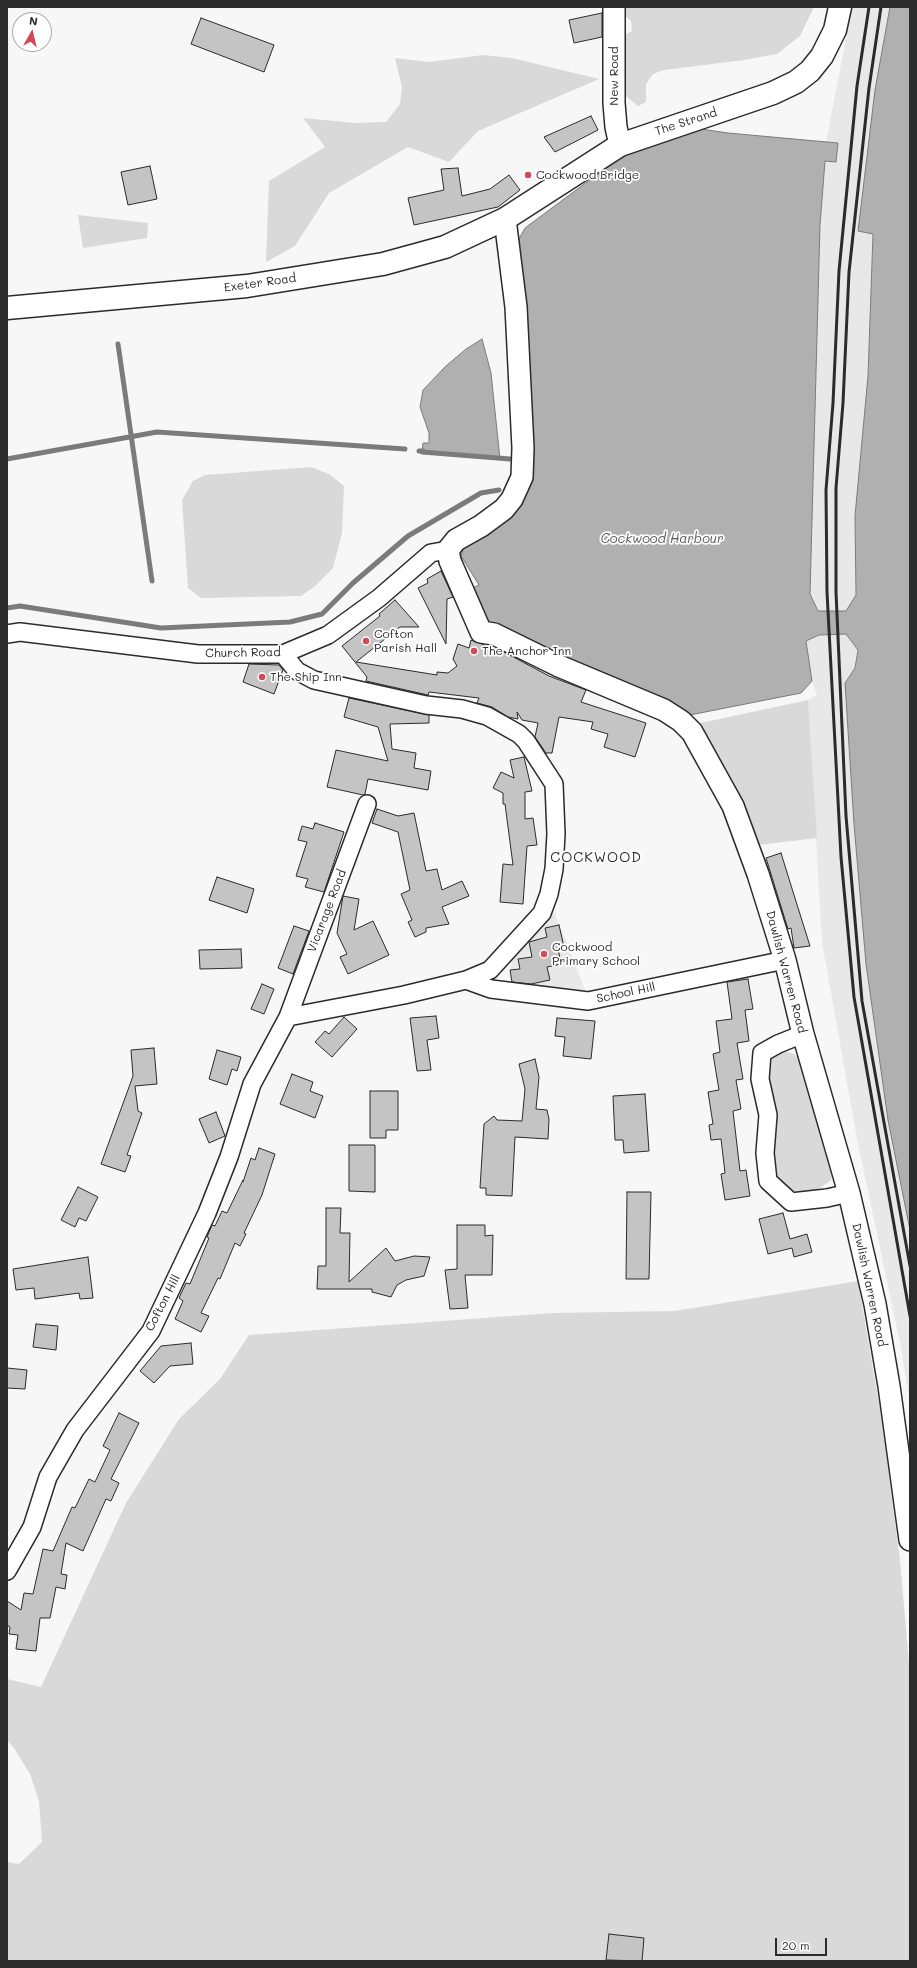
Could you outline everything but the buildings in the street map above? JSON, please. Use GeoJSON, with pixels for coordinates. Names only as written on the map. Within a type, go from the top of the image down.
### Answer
{"type":"FeatureCollection","features":[{"type":"Feature","properties":{"kind":"main road","name":"The Strand"},"geometry":{"type":"LineString","coordinates":[[506,219],[620,145],[773,93],[796,82],[810,71],[822,56],[835,30],[840,7]]}},
{"type":"Feature","properties":{"kind":"main road","name":"Exeter Road"},"geometry":{"type":"LineString","coordinates":[[7,308],[247,286],[382,264],[445,247],[506,219]]}},
{"type":"Feature","properties":{"kind":"street","name":"New Road"},"geometry":{"type":"LineString","coordinates":[[614,7],[614,103],[620,145]]}},
{"type":"Feature","properties":{"kind":"street"},"geometry":{"type":"LineString","coordinates":[[448,550],[456,540],[481,526],[504,509],[512,499],[522,477],[523,448],[516,307],[506,219]]}},
{"type":"Feature","properties":{"kind":"street","name":"Church Road"},"geometry":{"type":"LineString","coordinates":[[7,634],[20,632],[198,654],[284,654],[328,635],[379,598],[432,553],[448,550]]}},
{"type":"Feature","properties":{"kind":"street","name":"Dawlish Warren Road"},"geometry":{"type":"LineString","coordinates":[[448,550],[450,561],[481,632],[494,634],[559,666],[664,710],[681,721],[692,732],[733,806],[758,874],[785,960],[803,1034],[848,1193],[878,1319],[889,1386],[910,1540]]}},
{"type":"Feature","properties":{"kind":"street"},"geometry":{"type":"LineString","coordinates":[[284,654],[297,671],[314,680],[426,705],[462,709],[487,716],[518,734],[526,742],[554,784],[556,834],[554,869],[549,894],[542,913],[490,970],[466,980],[404,995],[288,1017]]}},
{"type":"Feature","properties":{"kind":"street","name":"Vicarage Road"},"geometry":{"type":"LineString","coordinates":[[288,1017],[367,804]]}},
{"type":"Feature","properties":{"kind":"street","name":"School Hill"},"geometry":{"type":"LineString","coordinates":[[466,980],[491,989],[588,1001],[785,960]]}},
{"type":"Feature","properties":{"kind":"street","name":"Cofton Hill"},"geometry":{"type":"LineString","coordinates":[[7,1571],[32,1527],[48,1476],[71,1436],[150,1331],[207,1212],[229,1157],[252,1084],[288,1017]]}},
{"type":"Feature","properties":{"kind":"street"},"geometry":{"type":"LineString","coordinates":[[803,1034],[778,1044],[762,1054],[760,1078],[768,1115],[765,1153],[768,1181],[791,1202],[827,1198],[848,1193]]}},
{"type":"Feature","properties":{"kind":"shaded area"},"geometry":{"type":"Polygon","coordinates":[[[623,7],[814,7],[800,36],[777,54],[744,60],[664,70],[653,74],[646,84],[646,102],[638,106],[622,93],[622,36],[632,31],[631,21],[623,14],[623,7]]]}},
{"type":"Feature","properties":{"kind":"shaded area"},"geometry":{"type":"Polygon","coordinates":[[[852,7],[890,7],[875,90],[858,230],[873,234],[868,376],[855,516],[856,595],[846,611],[818,611],[810,594],[820,225],[825,161],[838,143],[826,142],[852,7]]]}},
{"type":"Feature","properties":{"kind":"shaded area"},"geometry":{"type":"Polygon","coordinates":[[[483,55],[512,58],[599,79],[478,131],[449,162],[408,147],[329,193],[295,246],[266,262],[269,181],[325,147],[303,118],[355,123],[386,122],[400,104],[402,87],[395,58],[429,62],[483,55]]]}},
{"type":"Feature","properties":{"kind":"shaded area"},"geometry":{"type":"Polygon","coordinates":[[[78,215],[148,223],[147,238],[83,248],[78,215]]]}},
{"type":"Feature","properties":{"kind":"shaded area"},"geometry":{"type":"Polygon","coordinates":[[[311,467],[329,474],[344,486],[342,533],[333,568],[314,587],[301,596],[201,598],[188,588],[182,500],[193,481],[205,475],[311,467]]]}},
{"type":"Feature","properties":{"kind":"shaded area"},"geometry":{"type":"Polygon","coordinates":[[[846,634],[858,650],[855,668],[845,683],[854,824],[866,964],[888,1120],[910,1230],[910,1406],[901,1348],[857,1139],[822,942],[808,700],[817,695],[812,681],[806,641],[819,635],[846,634]]]}},
{"type":"Feature","properties":{"kind":"shaded area"},"geometry":{"type":"Polygon","coordinates":[[[808,700],[817,838],[758,845],[691,725],[808,700]]]}},
{"type":"Feature","properties":{"kind":"shaded area","name":"Cockwood Primary School"},"geometry":{"type":"Polygon","coordinates":[[[554,912],[587,996],[513,987],[510,970],[512,961],[554,912]]]}},
{"type":"Feature","properties":{"kind":"shaded area"},"geometry":{"type":"Polygon","coordinates":[[[783,1051],[794,1054],[803,1060],[833,1174],[830,1181],[817,1190],[803,1193],[789,1190],[775,1177],[771,1156],[777,1120],[768,1073],[770,1056],[783,1051]]]}},
{"type":"Feature","properties":{"kind":"shaded area"},"geometry":{"type":"Polygon","coordinates":[[[858,1281],[881,1416],[900,1560],[910,1675],[910,1961],[7,1961],[7,1862],[19,1864],[42,1842],[39,1801],[30,1774],[14,1748],[7,1740],[7,1679],[41,1687],[126,1503],[179,1419],[220,1379],[249,1335],[553,1313],[675,1311],[858,1281]]]}},
{"type":"Feature","properties":{"kind":"water","name":"Cockwood Harbour"},"geometry":{"type":"Polygon","coordinates":[[[890,7],[910,7],[910,1230],[888,1120],[866,964],[854,824],[845,683],[855,668],[858,650],[846,634],[819,635],[806,641],[812,681],[801,693],[690,715],[558,653],[486,624],[468,590],[479,585],[461,556],[463,548],[490,533],[507,517],[531,450],[519,239],[525,228],[622,156],[701,129],[728,133],[838,143],[836,162],[825,161],[820,225],[810,594],[818,611],[846,611],[856,595],[855,516],[868,376],[873,234],[858,231],[875,90],[890,7]]]}},
{"type":"Feature","properties":{"kind":"water"},"geometry":{"type":"Polygon","coordinates":[[[482,339],[491,373],[500,459],[422,452],[423,443],[429,443],[429,433],[420,407],[423,390],[446,366],[466,349],[482,339]]]}},
{"type":"Feature","properties":{"kind":"waterway"},"geometry":{"type":"LineString","coordinates":[[118,344],[152,581]]}},
{"type":"Feature","properties":{"kind":"waterway"},"geometry":{"type":"LineString","coordinates":[[7,459],[157,432],[405,449]]}},
{"type":"Feature","properties":{"kind":"waterway"},"geometry":{"type":"LineString","coordinates":[[419,451],[510,459]]}},
{"type":"Feature","properties":{"kind":"waterway"},"geometry":{"type":"LineString","coordinates":[[7,608],[20,606],[161,628],[290,622],[322,614],[353,583],[408,536],[481,493],[499,490]]}},
{"type":"Feature","properties":{"kind":"railway"},"geometry":{"type":"LineString","coordinates":[[869,7],[857,86],[839,271],[833,403],[826,490],[827,592],[841,857],[854,997],[910,1316]]}},
{"type":"Feature","properties":{"kind":"railway"},"geometry":{"type":"LineString","coordinates":[[881,7],[869,88],[849,272],[843,403],[836,488],[836,592],[846,816],[862,1001],[910,1266]]}},
{"type":"Feature","properties":{"kind":"place","name":"Cockwood Bridge"},"geometry":{"type":"Point","coordinates":[528,175]}},
{"type":"Feature","properties":{"kind":"place","name":"Cofton Parish Hall"},"geometry":{"type":"Point","coordinates":[366,641]}},
{"type":"Feature","properties":{"kind":"place","name":"The Anchor Inn"},"geometry":{"type":"Point","coordinates":[474,651]}},
{"type":"Feature","properties":{"kind":"place","name":"The Ship Inn"},"geometry":{"type":"Point","coordinates":[262,677]}},
{"type":"Feature","properties":{"kind":"place","name":"Cockwood Primary School"},"geometry":{"type":"Point","coordinates":[544,954]}},
{"type":"Feature","properties":{"kind":"district","name":"COCKWOOD"},"geometry":{"type":"Point","coordinates":[596,858]}}]}
